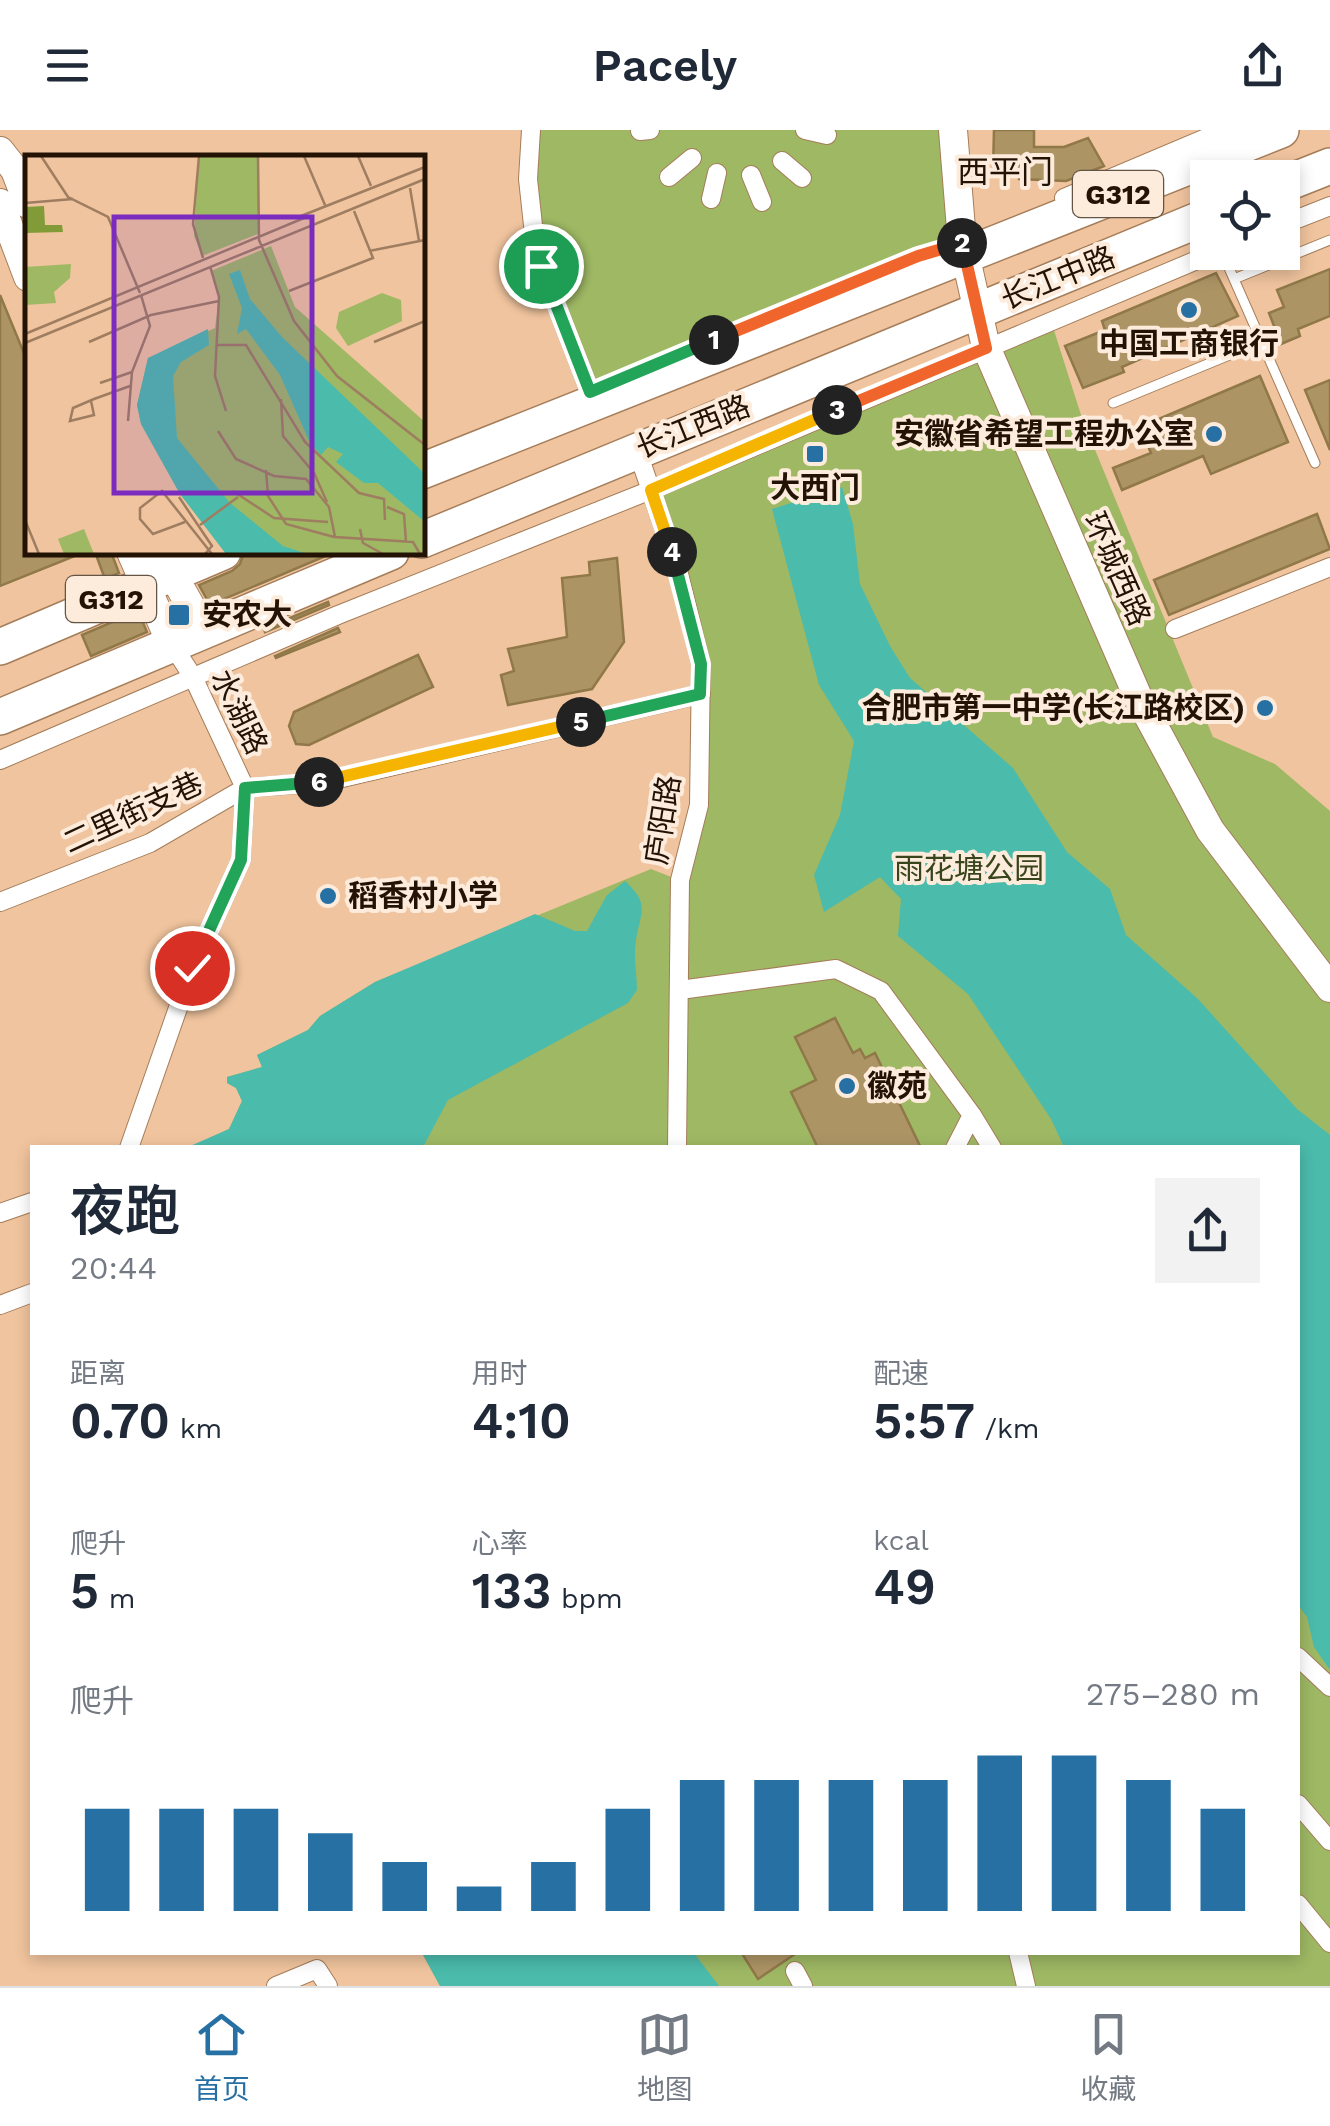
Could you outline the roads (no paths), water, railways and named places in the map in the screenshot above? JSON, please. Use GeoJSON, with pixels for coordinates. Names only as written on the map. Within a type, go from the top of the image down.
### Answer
{"type":"FeatureCollection","features":[{"type":"Feature","properties":{"kind":"highway","name":"长江中路"},"geometry":{"type":"LineString","coordinates":[[960,251],[1282,130]]}},
{"type":"Feature","properties":{"kind":"highway"},"geometry":{"type":"LineString","coordinates":[[1300,178],[1330,166]]}},
{"type":"Feature","properties":{"kind":"highway","name":"长江中路"},"geometry":{"type":"LineString","coordinates":[[971,314],[1190,225]]}},
{"type":"Feature","properties":{"kind":"highway","name":"长江西路"},"geometry":{"type":"LineString","coordinates":[[425,471],[592,397],[960,251]]}},
{"type":"Feature","properties":{"kind":"highway","name":"长江西路"},"geometry":{"type":"LineString","coordinates":[[425,539],[971,314]]}},
{"type":"Feature","properties":{"kind":"highway","name":"G312"},"geometry":{"type":"LineString","coordinates":[[0,647],[159,565],[208,555]]}},
{"type":"Feature","properties":{"kind":"highway","name":"G312"},"geometry":{"type":"LineString","coordinates":[[0,717],[384,555]]}},
{"type":"Feature","properties":{"kind":"street"},"geometry":{"type":"LineString","coordinates":[[425,459],[592,397],[536,253],[528,179],[531,130]]}},
{"type":"Feature","properties":{"kind":"street"},"geometry":{"type":"LineString","coordinates":[[640,131],[650,130]]}},
{"type":"Feature","properties":{"kind":"street"},"geometry":{"type":"LineString","coordinates":[[804,130],[827,136]]}},
{"type":"Feature","properties":{"kind":"street","name":"环城西路"},"geometry":{"type":"LineString","coordinates":[[953,130],[960,251],[971,314],[1138,697],[1210,830],[1330,988]]}},
{"type":"Feature","properties":{"kind":"street"},"geometry":{"type":"LineString","coordinates":[[960,251],[1225,130]]}},
{"type":"Feature","properties":{"kind":"street"},"geometry":{"type":"LineString","coordinates":[[0,151],[15,170],[25,196]]}},
{"type":"Feature","properties":{"kind":"street"},"geometry":{"type":"LineString","coordinates":[[668,176],[692,158]]}},
{"type":"Feature","properties":{"kind":"street"},"geometry":{"type":"LineString","coordinates":[[782,161],[802,178]]}},
{"type":"Feature","properties":{"kind":"street"},"geometry":{"type":"LineString","coordinates":[[711,199],[717,173]]}},
{"type":"Feature","properties":{"kind":"street"},"geometry":{"type":"LineString","coordinates":[[751,175],[762,202]]}},
{"type":"Feature","properties":{"kind":"street"},"geometry":{"type":"LineString","coordinates":[[0,203],[25,268]]}},
{"type":"Feature","properties":{"kind":"street"},"geometry":{"type":"LineString","coordinates":[[1300,218],[1330,206]]}},
{"type":"Feature","properties":{"kind":"street"},"geometry":{"type":"LineString","coordinates":[[0,760],[1190,264]]}},
{"type":"Feature","properties":{"kind":"street","name":"庐阳路"},"geometry":{"type":"LineString","coordinates":[[637,450],[677,566],[701,664],[699,804],[680,880],[677,1145]]}},
{"type":"Feature","properties":{"kind":"street"},"geometry":{"type":"LineString","coordinates":[[0,634],[159,565],[187,637]]}},
{"type":"Feature","properties":{"kind":"street"},"geometry":{"type":"LineString","coordinates":[[1175,629],[1330,566]]}},
{"type":"Feature","properties":{"kind":"street","name":"水湖路"},"geometry":{"type":"LineString","coordinates":[[130,1145],[192,968],[241,860],[245,788],[193,677],[187,637]]}},
{"type":"Feature","properties":{"kind":"street","name":"二里街支巷"},"geometry":{"type":"LineString","coordinates":[[0,902],[150,843],[245,788],[325,782],[700,694]]}},
{"type":"Feature","properties":{"kind":"street"},"geometry":{"type":"LineString","coordinates":[[680,990],[836,969],[881,992],[990,1145]]}},
{"type":"Feature","properties":{"kind":"street"},"geometry":{"type":"LineString","coordinates":[[957,1145],[972,1115]]}},
{"type":"Feature","properties":{"kind":"street"},"geometry":{"type":"LineString","coordinates":[[0,1214],[30,1203]]}},
{"type":"Feature","properties":{"kind":"street"},"geometry":{"type":"LineString","coordinates":[[0,1305],[30,1294]]}},
{"type":"Feature","properties":{"kind":"street"},"geometry":{"type":"LineString","coordinates":[[1300,1660],[1330,1687]]}},
{"type":"Feature","properties":{"kind":"street"},"geometry":{"type":"LineString","coordinates":[[1300,1806],[1330,1841]]}},
{"type":"Feature","properties":{"kind":"street"},"geometry":{"type":"LineString","coordinates":[[1300,1906],[1330,1943]]}},
{"type":"Feature","properties":{"kind":"street"},"geometry":{"type":"LineString","coordinates":[[1019,1955],[1026,1986]]}},
{"type":"Feature","properties":{"kind":"street"},"geometry":{"type":"LineString","coordinates":[[276,1986],[317,1969],[328,1986]]}},
{"type":"Feature","properties":{"kind":"lane"},"geometry":{"type":"LineString","coordinates":[[1234,278],[1330,240]]}},
{"type":"Feature","properties":{"kind":"lane"},"geometry":{"type":"LineString","coordinates":[[1229,270],[1315,463]]}},
{"type":"Feature","properties":{"kind":"lane"},"geometry":{"type":"LineString","coordinates":[[1113,403],[1261,342]]}},
{"type":"Feature","properties":{"kind":"water"},"geometry":{"type":"Polygon","coordinates":[[[842,487],[853,524],[860,584],[910,678],[1013,768],[1067,852],[1110,889],[1126,935],[1198,999],[1297,1109],[1330,1135],[1330,1670],[1314,1647],[1307,1617],[1300,1608],[1300,1145],[1063,1145],[1051,1119],[968,994],[898,936],[901,899],[880,877],[824,912],[814,875],[840,815],[854,741],[819,685],[772,509],[842,487]]]}},
{"type":"Feature","properties":{"kind":"water"},"geometry":{"type":"Polygon","coordinates":[[[625,881],[641,902],[635,946],[637,990],[628,1003],[448,1100],[424,1145],[193,1145],[229,1129],[242,1101],[236,1088],[227,1083],[227,1077],[262,1067],[257,1055],[308,1030],[320,1016],[375,982],[535,914],[575,931],[587,931],[607,895],[625,881]]]}},
{"type":"Feature","properties":{"kind":"water"},"geometry":{"type":"Polygon","coordinates":[[[423,1955],[696,1955],[719,1986],[440,1986],[423,1955]]]}},
{"type":"Feature","properties":{"kind":"place","name":"中国工商银行"},"geometry":{"type":"Point","coordinates":[1189,310]}},
{"type":"Feature","properties":{"kind":"place","name":"安徽省希望工程办公室"},"geometry":{"type":"Point","coordinates":[1214,434]}},
{"type":"Feature","properties":{"kind":"place","name":"大西门"},"geometry":{"type":"Point","coordinates":[815,454]}},
{"type":"Feature","properties":{"kind":"place","name":"安农大"},"geometry":{"type":"Point","coordinates":[179,615]}},
{"type":"Feature","properties":{"kind":"place","name":"合肥市第一中学(长江路校区)"},"geometry":{"type":"Point","coordinates":[1265,708]}},
{"type":"Feature","properties":{"kind":"place","name":"稻香村小学"},"geometry":{"type":"Point","coordinates":[328,896]}},
{"type":"Feature","properties":{"kind":"place","name":"徽苑"},"geometry":{"type":"Point","coordinates":[847,1086]}},
{"type":"Feature","properties":{"kind":"district","name":"西平门"},"geometry":{"type":"Point","coordinates":[1005,172]}},
{"type":"Feature","properties":{"kind":"park label","name":"雨花塘公园"},"geometry":{"type":"Point","coordinates":[969,869]}}]}
